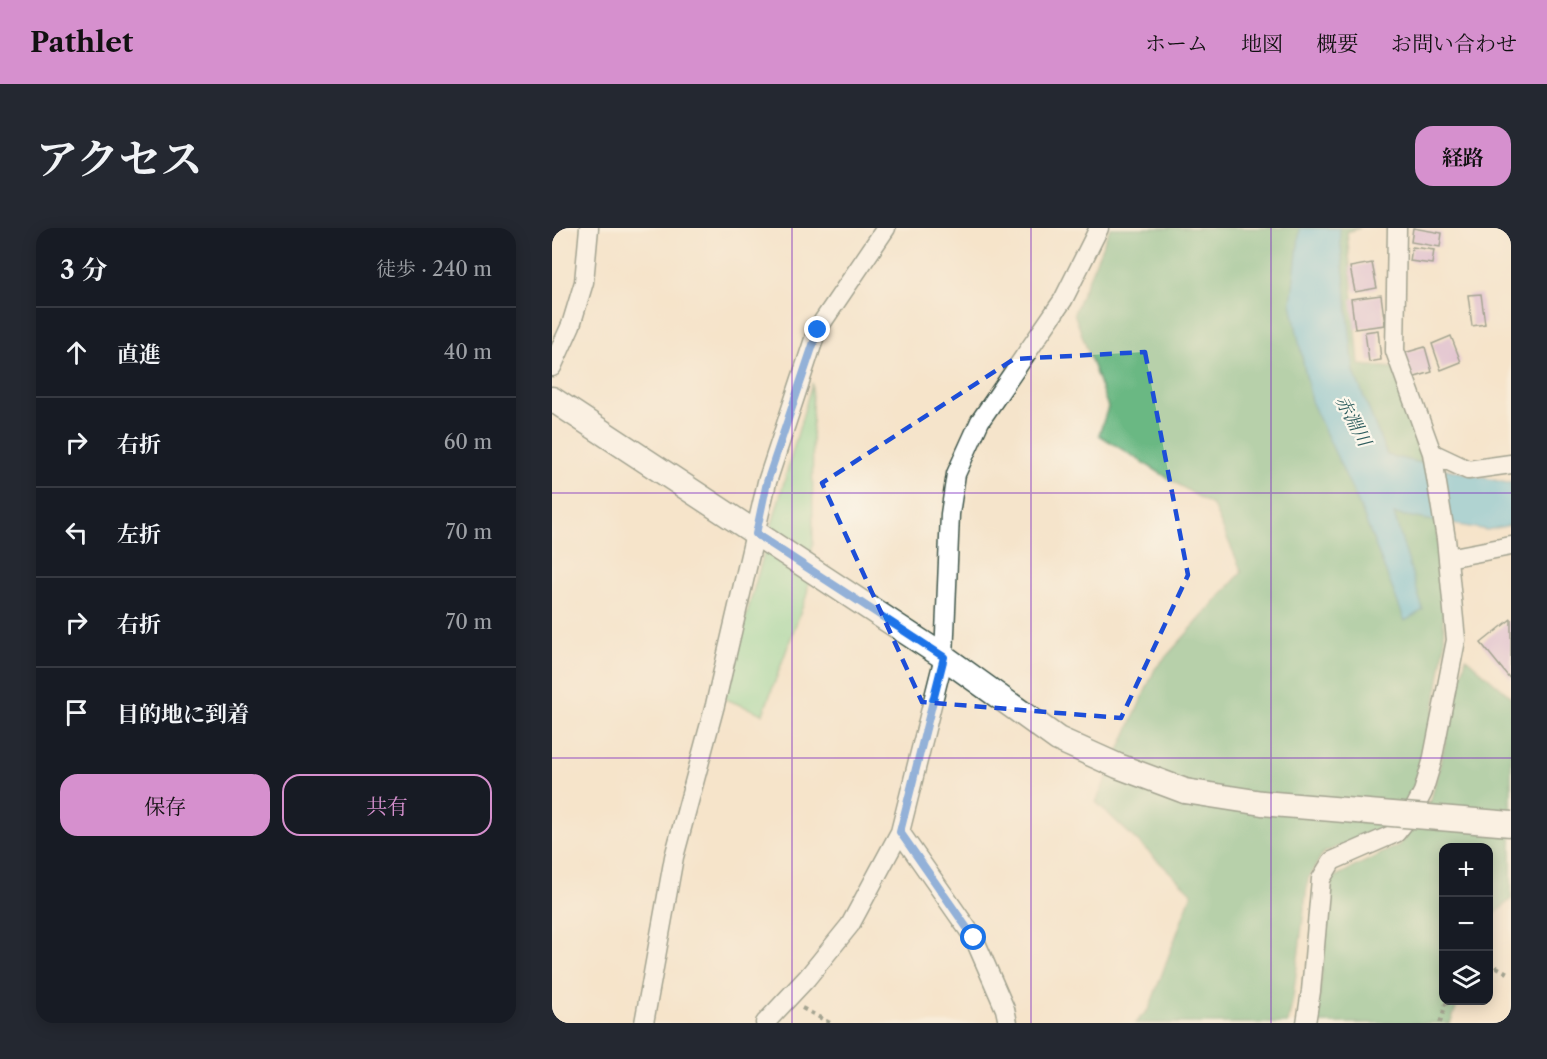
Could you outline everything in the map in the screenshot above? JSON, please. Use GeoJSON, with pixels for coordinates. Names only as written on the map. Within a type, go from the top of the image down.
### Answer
{"type":"FeatureCollection","features":[{"type":"Feature","properties":{"kind":"street"},"geometry":{"type":"LineString","coordinates":[[552,367],[571,325],[584,282],[589,228]]}},
{"type":"Feature","properties":{"kind":"street"},"geometry":{"type":"LineString","coordinates":[[644,1023],[674,858],[715,705],[767,482],[818,330],[886,228]]}},
{"type":"Feature","properties":{"kind":"street"},"geometry":{"type":"LineString","coordinates":[[765,1023],[807,978],[850,925],[900,832],[944,657],[950,514],[956,474],[980,422],[1063,300],[1099,228]]}},
{"type":"Feature","properties":{"kind":"street"},"geometry":{"type":"LineString","coordinates":[[1306,1023],[1321,879],[1332,861],[1396,833],[1412,813],[1426,782],[1456,640],[1446,539],[1432,453],[1395,351],[1397,228]]}},
{"type":"Feature","properties":{"kind":"street"},"geometry":{"type":"LineString","coordinates":[[552,399],[944,657],[1058,739],[1118,766],[1185,791],[1274,804],[1511,824]]}},
{"type":"Feature","properties":{"kind":"street"},"geometry":{"type":"LineString","coordinates":[[1432,453],[1468,470],[1511,464]]}},
{"type":"Feature","properties":{"kind":"street"},"geometry":{"type":"LineString","coordinates":[[1448,558],[1511,546]]}},
{"type":"Feature","properties":{"kind":"street"},"geometry":{"type":"LineString","coordinates":[[900,832],[974,938],[1005,1009],[1008,1023]]}},
{"type":"Feature","properties":{"kind":"path"},"geometry":{"type":"LineString","coordinates":[[1493,965],[1511,975]]}},
{"type":"Feature","properties":{"kind":"path"},"geometry":{"type":"LineString","coordinates":[[786,1000],[830,1023]]}},
{"type":"Feature","properties":{"kind":"path"},"geometry":{"type":"LineString","coordinates":[[1440,1023],[1446,1005]]}},
{"type":"Feature","properties":{"kind":"highlighted area"},"geometry":{"type":"Polygon","coordinates":[[[1145,352],[1188,575],[1121,718],[922,702],[822,483],[1014,359],[1145,352]]]}},
{"type":"Feature","properties":{"kind":"green space"},"geometry":{"type":"Polygon","coordinates":[[[1110,228],[1360,228],[1347,232],[1359,365],[1394,368],[1436,509],[1445,644],[1433,715],[1409,808],[1392,825],[1323,853],[1308,879],[1288,1023],[1135,1023],[1149,1009],[1192,893],[1096,802],[1155,669],[1242,572],[1213,506],[1099,435],[1108,407],[1074,313],[1110,228]]]}},
{"type":"Feature","properties":{"kind":"green space"},"geometry":{"type":"Polygon","coordinates":[[[812,383],[813,542],[807,594],[763,714],[723,698],[812,383]]]}},
{"type":"Feature","properties":{"kind":"green space"},"geometry":{"type":"Polygon","coordinates":[[[1466,658],[1511,697],[1511,899],[1493,916],[1493,843],[1439,843],[1439,1005],[1457,1005],[1450,1023],[1316,1023],[1332,878],[1399,845],[1431,800],[1466,658]]]}},
{"type":"Feature","properties":{"kind":"water","name":"赤淵川"},"geometry":{"type":"Polygon","coordinates":[[[1300,228],[1339,228],[1354,372],[1387,455],[1507,483],[1511,481],[1511,525],[1487,530],[1394,514],[1423,610],[1405,621],[1361,509],[1311,401],[1291,303],[1300,228]]]}},
{"type":"Feature","properties":{"kind":"building"},"geometry":{"type":"Polygon","coordinates":[[[1413,228],[1442,233],[1440,247],[1411,242],[1413,228]]]}},
{"type":"Feature","properties":{"kind":"building"},"geometry":{"type":"Polygon","coordinates":[[[1412,247],[1434,250],[1432,264],[1410,261],[1412,247]]]}},
{"type":"Feature","properties":{"kind":"building"},"geometry":{"type":"Polygon","coordinates":[[[1372,263],[1377,288],[1355,292],[1350,267],[1372,263]]]}},
{"type":"Feature","properties":{"kind":"building"},"geometry":{"type":"Polygon","coordinates":[[[1481,294],[1485,324],[1472,326],[1468,295],[1481,294]]]}},
{"type":"Feature","properties":{"kind":"building"},"geometry":{"type":"Polygon","coordinates":[[[1381,295],[1385,325],[1355,329],[1351,299],[1381,295]]]}},
{"type":"Feature","properties":{"kind":"building"},"geometry":{"type":"Polygon","coordinates":[[[1378,330],[1381,360],[1369,362],[1365,332],[1378,330]]]}},
{"type":"Feature","properties":{"kind":"building"},"geometry":{"type":"Polygon","coordinates":[[[1451,336],[1461,362],[1441,370],[1432,344],[1451,336]]]}},
{"type":"Feature","properties":{"kind":"building"},"geometry":{"type":"Polygon","coordinates":[[[1425,347],[1432,372],[1412,378],[1404,353],[1425,347]]]}},
{"type":"Feature","properties":{"kind":"building"},"geometry":{"type":"Polygon","coordinates":[[[1511,619],[1511,680],[1481,643],[1511,619]]]}},
{"type":"Feature","properties":{"kind":"route"},"geometry":{"type":"LineString","coordinates":[[818,330],[767,482],[756,534],[944,657],[900,832],[918,861],[974,938]]}}]}
